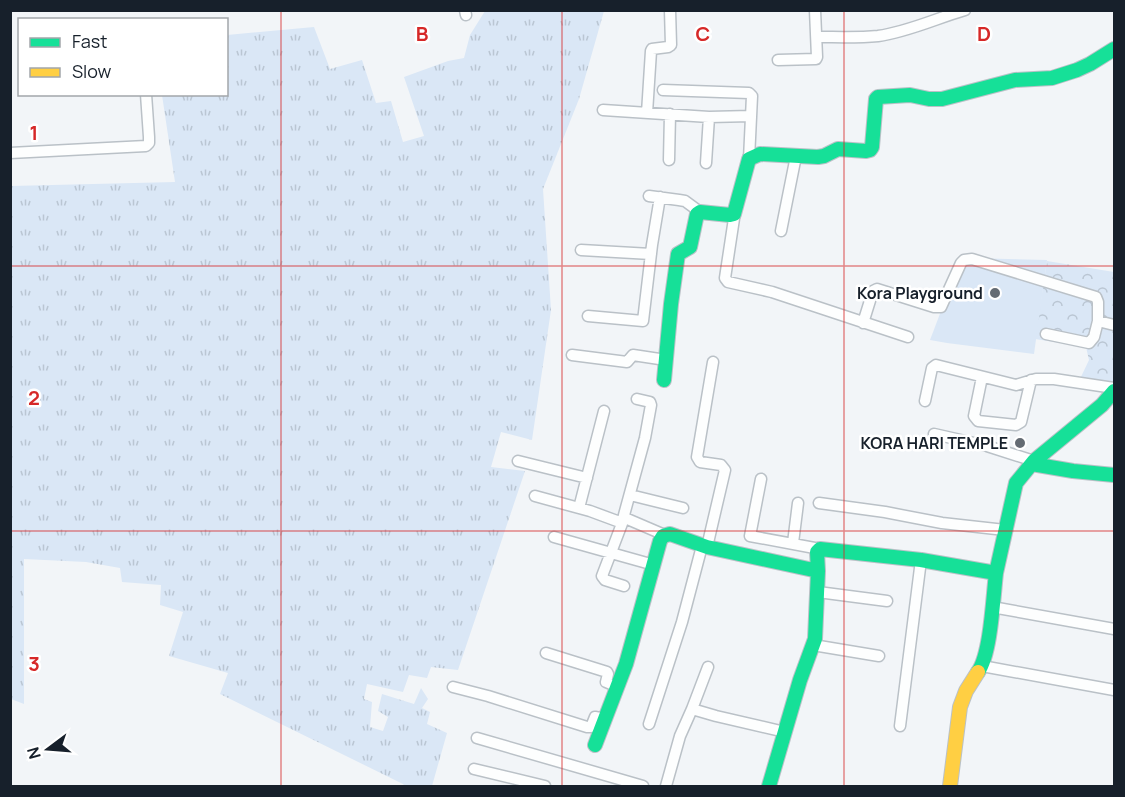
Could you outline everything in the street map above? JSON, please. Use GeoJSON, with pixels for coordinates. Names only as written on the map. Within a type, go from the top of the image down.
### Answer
{"type":"FeatureCollection","features":[{"type":"Feature","properties":{"kind":"street"},"geometry":{"type":"LineString","coordinates":[[647,113],[651,50],[671,45],[670,10]]}},
{"type":"Feature","properties":{"kind":"street"},"geometry":{"type":"LineString","coordinates":[[778,60],[816,59],[815,10]]}},
{"type":"Feature","properties":{"kind":"street"},"geometry":{"type":"LineString","coordinates":[[816,36],[880,36],[966,10]]}},
{"type":"Feature","properties":{"kind":"street"},"geometry":{"type":"LineString","coordinates":[[748,159],[760,154],[818,157],[838,149],[870,150],[878,97],[910,95],[942,99],[1015,80],[1052,78],[1090,64],[1114,49]]}},
{"type":"Feature","properties":{"kind":"street"},"geometry":{"type":"LineString","coordinates":[[663,90],[749,93],[752,96],[748,159],[735,212],[726,281],[772,292],[908,337]]}},
{"type":"Feature","properties":{"kind":"street"},"geometry":{"type":"LineString","coordinates":[[10,153],[146,146],[149,143],[146,96]]}},
{"type":"Feature","properties":{"kind":"street"},"geometry":{"type":"LineString","coordinates":[[603,110],[709,117],[751,116]]}},
{"type":"Feature","properties":{"kind":"street"},"geometry":{"type":"LineString","coordinates":[[669,160],[670,114]]}},
{"type":"Feature","properties":{"kind":"street"},"geometry":{"type":"LineString","coordinates":[[706,163],[709,117]]}},
{"type":"Feature","properties":{"kind":"street"},"geometry":{"type":"LineString","coordinates":[[781,231],[796,156]]}},
{"type":"Feature","properties":{"kind":"street"},"geometry":{"type":"LineString","coordinates":[[588,316],[643,321],[655,196],[685,201],[700,212],[730,215],[735,212]]}},
{"type":"Feature","properties":{"kind":"street"},"geometry":{"type":"LineString","coordinates":[[664,380],[678,254],[690,247],[695,218],[700,212]]}},
{"type":"Feature","properties":{"kind":"street"},"geometry":{"type":"LineString","coordinates":[[581,250],[651,254]]}},
{"type":"Feature","properties":{"kind":"street"},"geometry":{"type":"LineString","coordinates":[[863,323],[873,291],[877,289],[934,307],[941,307],[962,263],[964,260],[972,259],[1098,298],[1098,321],[1094,338],[1089,343],[1046,334]]}},
{"type":"Feature","properties":{"kind":"street"},"geometry":{"type":"LineString","coordinates":[[1098,321],[1114,325]]}},
{"type":"Feature","properties":{"kind":"street"},"geometry":{"type":"LineString","coordinates":[[572,355],[627,362],[633,355],[666,360]]}},
{"type":"Feature","properties":{"kind":"street"},"geometry":{"type":"LineString","coordinates":[[649,724],[705,546],[725,470],[721,465],[700,462],[697,457],[713,362]]}},
{"type":"Feature","properties":{"kind":"street"},"geometry":{"type":"LineString","coordinates":[[925,401],[934,366],[1016,385],[1031,380],[1054,379],[1114,390],[1102,405],[1033,462],[1016,483],[996,573],[988,639],[982,666],[966,691],[960,707],[950,786]]}},
{"type":"Feature","properties":{"kind":"street"},"geometry":{"type":"LineString","coordinates":[[982,377],[975,419],[1016,425],[1021,422],[1031,380]]}},
{"type":"Feature","properties":{"kind":"street"},"geometry":{"type":"LineString","coordinates":[[624,586],[602,576],[625,520],[624,515],[645,438],[651,405],[650,402],[638,399]]}},
{"type":"Feature","properties":{"kind":"street"},"geometry":{"type":"LineString","coordinates":[[579,508],[604,411]]}},
{"type":"Feature","properties":{"kind":"street"},"geometry":{"type":"LineString","coordinates":[[934,434],[987,446],[1033,462],[1072,471],[1114,475]]}},
{"type":"Feature","properties":{"kind":"street"},"geometry":{"type":"LineString","coordinates":[[518,461],[587,478]]}},
{"type":"Feature","properties":{"kind":"street"},"geometry":{"type":"LineString","coordinates":[[761,479],[750,536],[820,549],[921,560],[996,573]]}},
{"type":"Feature","properties":{"kind":"street"},"geometry":{"type":"LineString","coordinates":[[630,495],[683,508]]}},
{"type":"Feature","properties":{"kind":"street"},"geometry":{"type":"LineString","coordinates":[[535,496],[617,521],[625,520],[663,536]]}},
{"type":"Feature","properties":{"kind":"street"},"geometry":{"type":"LineString","coordinates":[[793,543],[798,503]]}},
{"type":"Feature","properties":{"kind":"street"},"geometry":{"type":"LineString","coordinates":[[819,503],[942,523],[1005,530]]}},
{"type":"Feature","properties":{"kind":"street"},"geometry":{"type":"LineString","coordinates":[[595,745],[626,664],[663,536],[670,534],[705,546],[818,571]]}},
{"type":"Feature","properties":{"kind":"street"},"geometry":{"type":"LineString","coordinates":[[554,537],[654,565]]}},
{"type":"Feature","properties":{"kind":"street"},"geometry":{"type":"LineString","coordinates":[[769,786],[817,630],[817,552],[820,549]]}},
{"type":"Feature","properties":{"kind":"street"},"geometry":{"type":"LineString","coordinates":[[900,726],[921,560]]}},
{"type":"Feature","properties":{"kind":"street"},"geometry":{"type":"LineString","coordinates":[[818,592],[887,601]]}},
{"type":"Feature","properties":{"kind":"street"},"geometry":{"type":"LineString","coordinates":[[992,607],[1114,629]]}},
{"type":"Feature","properties":{"kind":"street"},"geometry":{"type":"LineString","coordinates":[[813,645],[879,656]]}},
{"type":"Feature","properties":{"kind":"street"},"geometry":{"type":"LineString","coordinates":[[546,653],[607,672],[606,682],[618,687]]}},
{"type":"Feature","properties":{"kind":"street"},"geometry":{"type":"LineString","coordinates":[[982,666],[1114,690]]}},
{"type":"Feature","properties":{"kind":"street"},"geometry":{"type":"LineString","coordinates":[[666,786],[680,736],[708,667]]}},
{"type":"Feature","properties":{"kind":"street"},"geometry":{"type":"LineString","coordinates":[[453,687],[587,727],[592,726],[595,717],[606,719]]}},
{"type":"Feature","properties":{"kind":"street"},"geometry":{"type":"LineString","coordinates":[[692,709],[785,732]]}},
{"type":"Feature","properties":{"kind":"street"},"geometry":{"type":"LineString","coordinates":[[477,738],[643,786]]}},
{"type":"Feature","properties":{"kind":"street"},"geometry":{"type":"LineString","coordinates":[[474,769],[545,786]]}},
{"type":"Feature","properties":{"kind":"green space"},"geometry":{"type":"Polygon","coordinates":[[[485,11],[604,11],[579,99],[543,189],[551,310],[532,440],[501,432],[491,467],[525,471],[458,670],[431,667],[427,678],[409,675],[403,692],[367,684],[364,699],[372,702],[370,727],[383,731],[388,717],[378,711],[382,694],[414,704],[421,688],[428,699],[422,708],[430,712],[427,724],[447,733],[432,786],[407,786],[220,694],[228,673],[169,656],[183,612],[160,605],[161,585],[122,582],[120,568],[86,562],[24,559],[24,704],[11,699],[11,186],[175,182],[162,96],[228,96],[228,35],[314,27],[330,69],[362,60],[376,103],[391,101],[403,142],[424,136],[404,77],[448,61],[464,58],[470,35],[485,11]]]}},
{"type":"Feature","properties":{"kind":"green space","name":"Kora Playground"},"geometry":{"type":"Polygon","coordinates":[[[969,258],[1047,260],[1034,354],[930,340],[960,261],[969,258]]]}},
{"type":"Feature","properties":{"kind":"green space"},"geometry":{"type":"Polygon","coordinates":[[[1047,261],[1114,272],[1114,384],[1080,379],[1089,360],[1086,347],[1035,339],[1047,261]]]}},
{"type":"Feature","properties":{"kind":"traffic: fast"},"geometry":{"type":"LineString","coordinates":[[664,380],[678,254],[690,247],[697,214],[700,212],[734,214],[749,159],[760,154],[818,157],[838,149],[870,150],[878,97],[910,95],[942,99],[1015,80],[1052,78],[1090,64],[1114,49]]}},
{"type":"Feature","properties":{"kind":"traffic: fast"},"geometry":{"type":"LineString","coordinates":[[996,573],[1016,483],[1034,461],[1102,405],[1114,391]]}},
{"type":"Feature","properties":{"kind":"traffic: fast"},"geometry":{"type":"LineString","coordinates":[[1032,464],[1114,475]]}},
{"type":"Feature","properties":{"kind":"traffic: fast"},"geometry":{"type":"LineString","coordinates":[[595,745],[626,664],[663,536],[670,534],[707,547],[818,571]]}},
{"type":"Feature","properties":{"kind":"traffic: fast"},"geometry":{"type":"LineString","coordinates":[[769,786],[800,680],[815,639],[817,552],[820,549],[921,560],[996,573],[989,639],[978,672]]}},
{"type":"Feature","properties":{"kind":"traffic: slow"},"geometry":{"type":"LineString","coordinates":[[950,786],[960,707],[966,691],[978,672]]}},
{"type":"Feature","properties":{"kind":"place","name":"Kora Playground"},"geometry":{"type":"Point","coordinates":[995,293]}},
{"type":"Feature","properties":{"kind":"place","name":"KORA HARI TEMPLE"},"geometry":{"type":"Point","coordinates":[1020,443]}}]}
